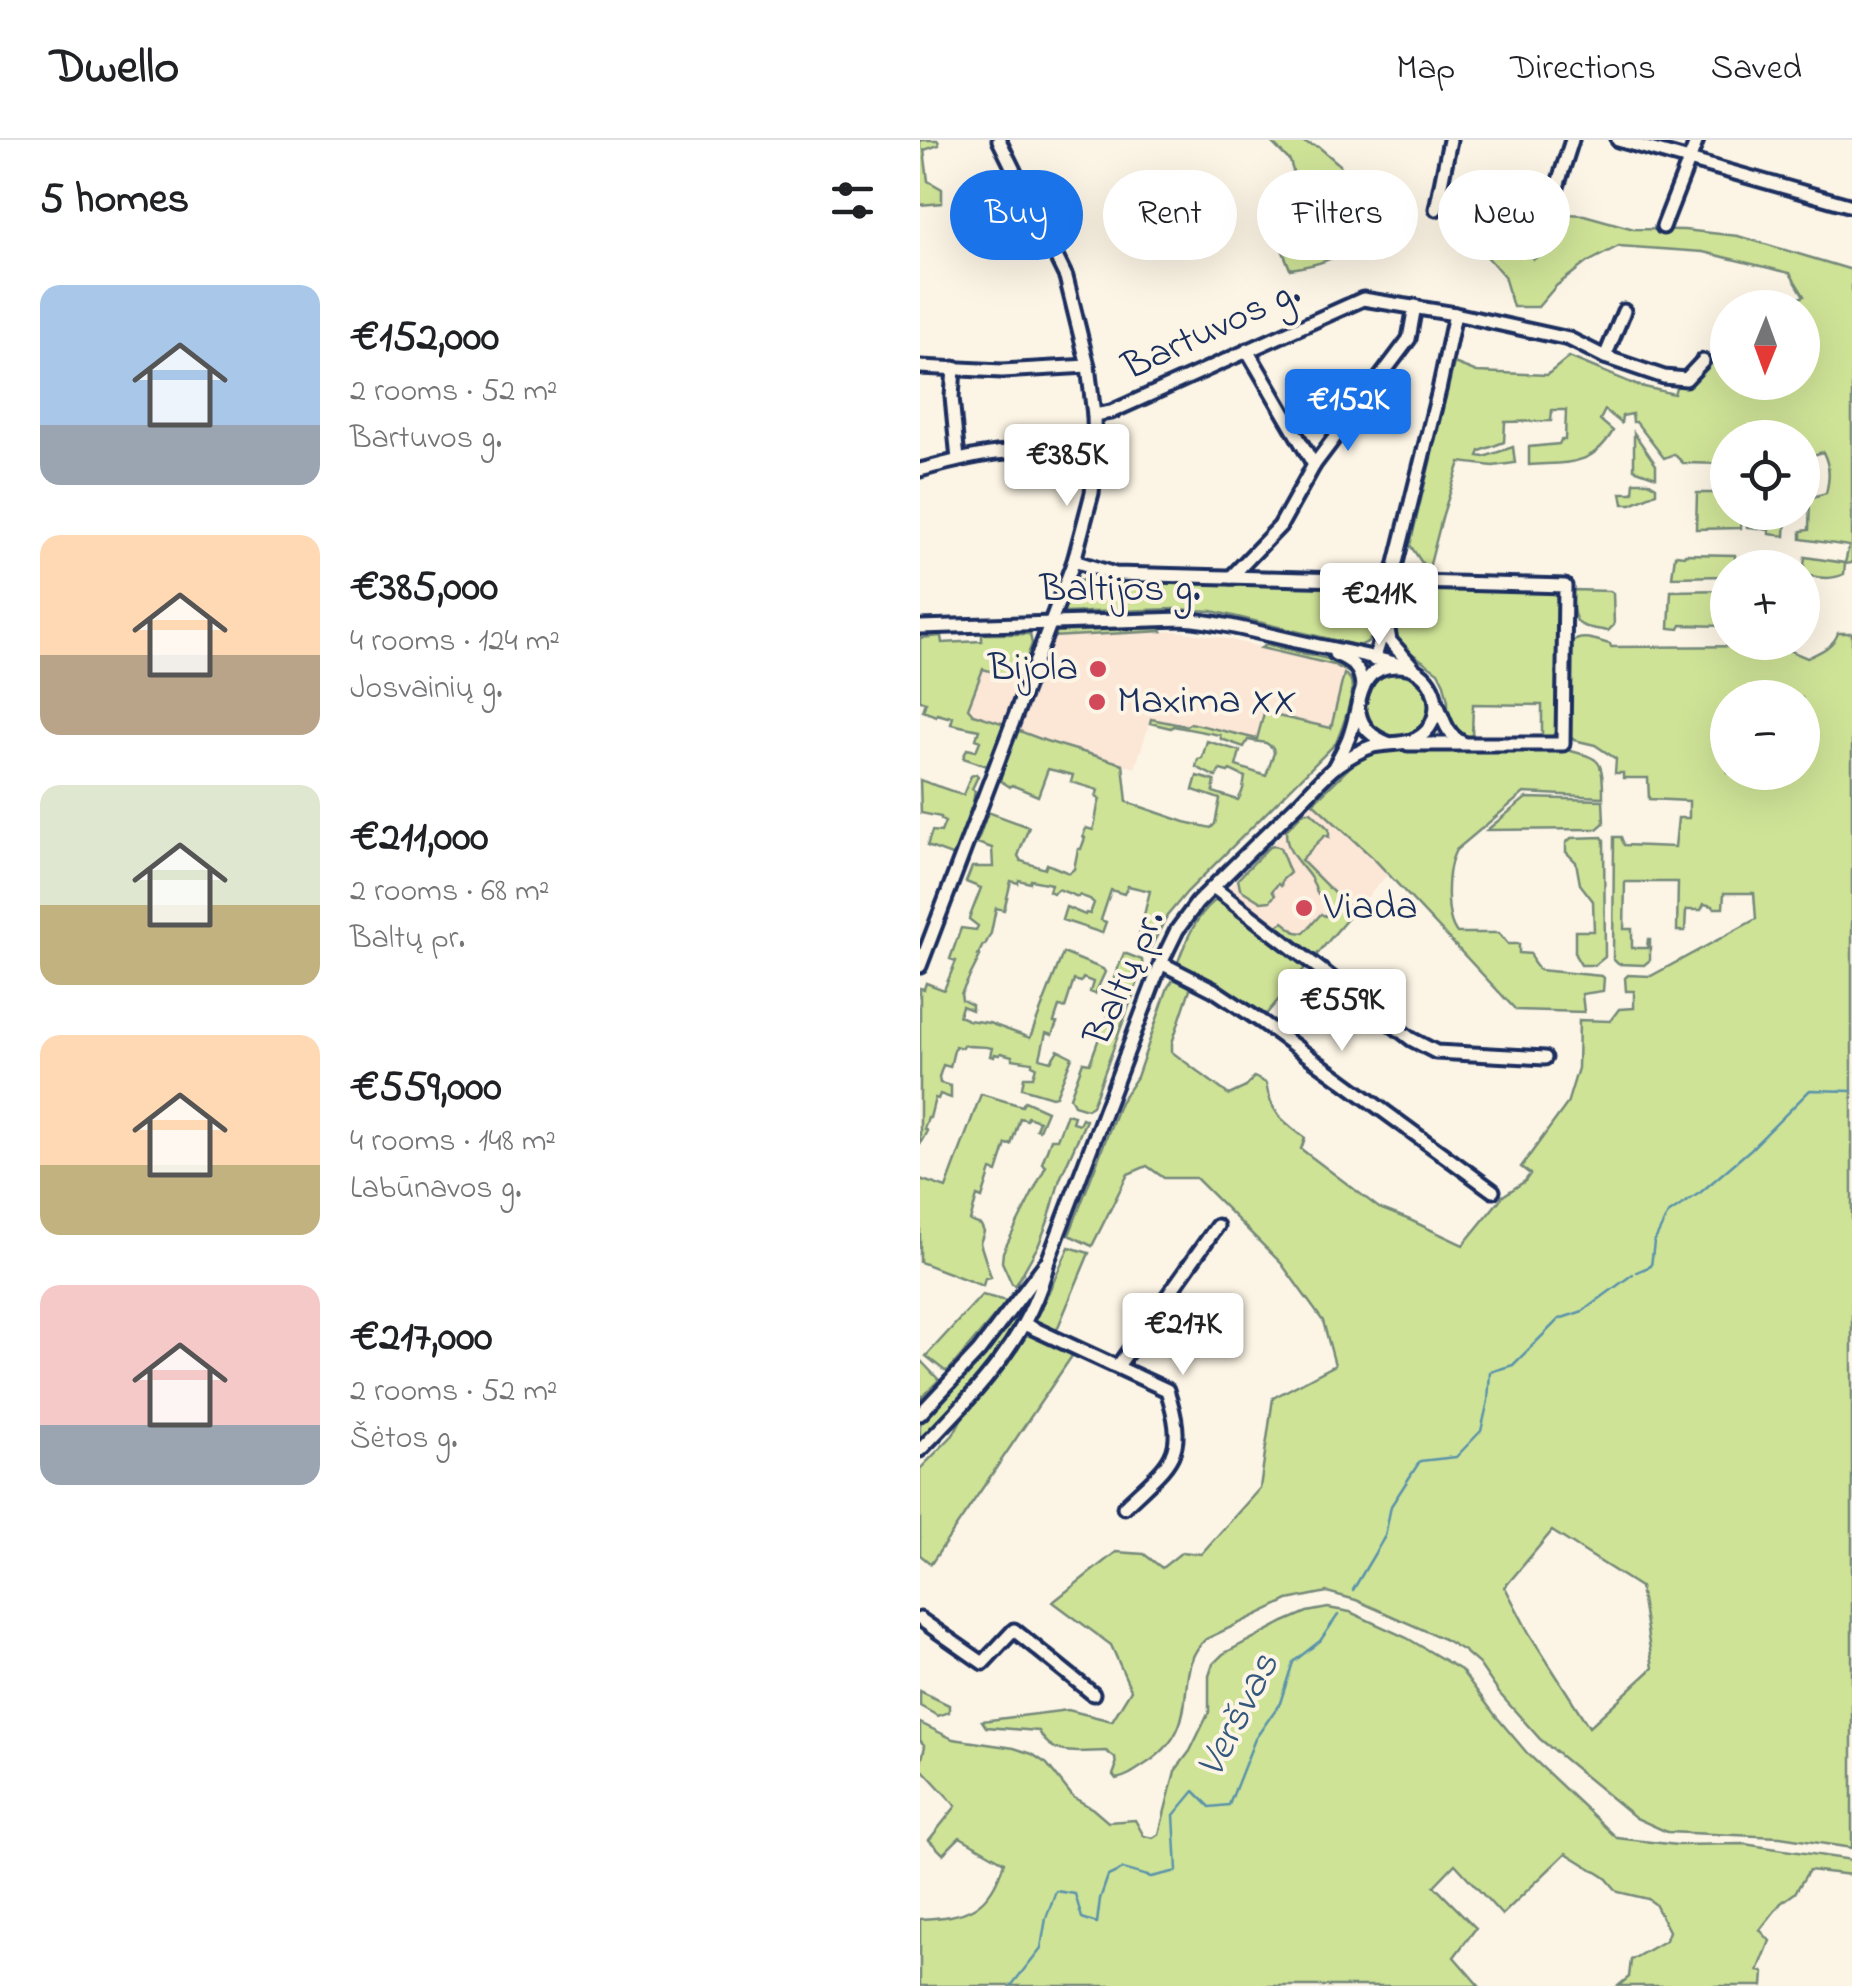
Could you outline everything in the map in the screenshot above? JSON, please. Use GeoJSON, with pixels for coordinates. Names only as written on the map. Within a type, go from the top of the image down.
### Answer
{"type":"FeatureCollection","features":[{"type":"Feature","properties":{"kind":"street"},"geometry":{"type":"LineString","coordinates":[[920,966],[1074,561],[1092,493],[1095,464],[1088,366],[1066,277],[1000,140]]}},
{"type":"Feature","properties":{"kind":"street"},"geometry":{"type":"LineString","coordinates":[[1436,209],[1450,140]]}},
{"type":"Feature","properties":{"kind":"street"},"geometry":{"type":"LineString","coordinates":[[1562,170],[1572,140]]}},
{"type":"Feature","properties":{"kind":"street"},"geometry":{"type":"LineString","coordinates":[[1618,140],[1640,143],[1852,206]]}},
{"type":"Feature","properties":{"kind":"street"},"geometry":{"type":"LineString","coordinates":[[1663,227],[1697,140]]}},
{"type":"Feature","properties":{"kind":"street","name":"Bartuvos g."},"geometry":{"type":"LineString","coordinates":[[1094,415],[1112,412],[1364,299],[1415,306],[1569,340],[1605,358],[1664,378],[1679,380],[1690,376],[1703,361]]}},
{"type":"Feature","properties":{"kind":"street"},"geometry":{"type":"LineString","coordinates":[[1231,577],[1280,526],[1314,466],[1408,340],[1415,306]]}},
{"type":"Feature","properties":{"kind":"street"},"geometry":{"type":"LineString","coordinates":[[1605,358],[1624,311]]}},
{"type":"Feature","properties":{"kind":"street"},"geometry":{"type":"LineString","coordinates":[[1334,767],[1352,731],[1394,596],[1394,571],[1455,314]]}},
{"type":"Feature","properties":{"kind":"street"},"geometry":{"type":"LineString","coordinates":[[1248,350],[1314,466]]}},
{"type":"Feature","properties":{"kind":"street"},"geometry":{"type":"LineString","coordinates":[[920,367],[1033,370],[1088,366]]}},
{"type":"Feature","properties":{"kind":"street"},"geometry":{"type":"LineString","coordinates":[[954,368],[952,397],[958,460]]}},
{"type":"Feature","properties":{"kind":"street"},"geometry":{"type":"LineString","coordinates":[[920,470],[994,452],[1031,450],[1095,464]]}},
{"type":"Feature","properties":{"kind":"street"},"geometry":{"type":"LineString","coordinates":[[1074,561],[1115,574],[1565,586],[1563,744],[1393,744],[1367,730],[1358,707]]}},
{"type":"Feature","properties":{"kind":"street"},"geometry":{"type":"LineString","coordinates":[[1387,617],[1390,640],[1411,668],[1428,680],[1448,730],[1466,744]]}},
{"type":"Feature","properties":{"kind":"street","name":"Baltijos g."},"geometry":{"type":"LineString","coordinates":[[920,627],[1168,618],[1216,622],[1411,668]]}},
{"type":"Feature","properties":{"kind":"street","name":"Baltijos g."},"geometry":{"type":"LineString","coordinates":[[1317,646],[1350,660],[1364,683]]}},
{"type":"Feature","properties":{"kind":"street"},"geometry":{"type":"LineString","coordinates":[[1364,683],[1385,668],[1411,668]]}},
{"type":"Feature","properties":{"kind":"street","name":"Baltų pr."},"geometry":{"type":"LineString","coordinates":[[920,1450],[996,1367],[1024,1324],[1162,964],[1183,919],[1334,767],[1372,746],[1411,742],[1422,736],[1436,714],[1436,702]]}},
{"type":"Feature","properties":{"kind":"street"},"geometry":{"type":"LineString","coordinates":[[1213,887],[1428,1050],[1545,1058]]}},
{"type":"Feature","properties":{"kind":"street"},"geometry":{"type":"LineString","coordinates":[[1162,964],[1248,1012],[1493,1191]]}},
{"type":"Feature","properties":{"kind":"street"},"geometry":{"type":"LineString","coordinates":[[1118,1366],[1217,1226]]}},
{"type":"Feature","properties":{"kind":"street","name":"Baltų pr."},"geometry":{"type":"LineString","coordinates":[[920,1414],[979,1350],[1048,1260]]}},
{"type":"Feature","properties":{"kind":"street"},"geometry":{"type":"LineString","coordinates":[[1024,1324],[1167,1390],[1178,1438],[1174,1456],[1124,1507]]}},
{"type":"Feature","properties":{"kind":"street"},"geometry":{"type":"LineString","coordinates":[[920,1620],[983,1663],[1014,1630],[1093,1694]]}},
{"type":"Feature","properties":{"kind":"shaded area"},"geometry":{"type":"Polygon","coordinates":[[[1177,631],[1218,637],[1345,670],[1331,728],[1264,713],[1258,739],[1192,723],[1187,726],[1151,719],[1135,768],[1046,741],[973,714],[968,708],[983,669],[1031,683],[1049,637],[1177,631]]]}},
{"type":"Feature","properties":{"kind":"shaded area"},"geometry":{"type":"Polygon","coordinates":[[[1313,803],[1388,874],[1309,963],[1219,898],[1313,803]]]}},
{"type":"Feature","properties":{"kind":"green space"},"geometry":{"type":"Polygon","coordinates":[[[920,140],[938,140],[939,145],[924,150],[928,181],[942,189],[942,203],[920,205],[920,140]]]}},
{"type":"Feature","properties":{"kind":"green space"},"geometry":{"type":"Polygon","coordinates":[[[1269,140],[1295,140],[1319,147],[1341,170],[1293,170],[1290,161],[1269,140]]]}},
{"type":"Feature","properties":{"kind":"green space"},"geometry":{"type":"Polygon","coordinates":[[[1570,214],[1634,229],[1738,236],[1852,270],[1852,563],[1845,564],[1844,574],[1820,577],[1820,559],[1845,563],[1849,546],[1801,539],[1801,531],[1820,530],[1820,495],[1826,493],[1828,482],[1827,462],[1820,453],[1820,420],[1710,420],[1710,464],[1683,463],[1674,454],[1664,458],[1633,422],[1632,414],[1622,416],[1621,423],[1605,410],[1600,420],[1613,431],[1596,452],[1577,461],[1529,465],[1529,447],[1565,440],[1566,410],[1552,410],[1551,421],[1505,422],[1504,442],[1480,451],[1478,456],[1513,447],[1515,463],[1493,466],[1460,462],[1428,572],[1410,545],[1454,363],[1477,372],[1547,375],[1569,357],[1636,385],[1674,394],[1677,384],[1689,383],[1707,362],[1710,400],[1820,400],[1820,290],[1800,290],[1790,273],[1703,252],[1619,246],[1586,263],[1556,286],[1538,307],[1513,307],[1504,276],[1490,260],[1570,260],[1570,214]]]}},
{"type":"Feature","properties":{"kind":"green space"},"geometry":{"type":"Polygon","coordinates":[[[1286,260],[1326,260],[1317,264],[1290,269],[1286,260]]]}},
{"type":"Feature","properties":{"kind":"green space"},"geometry":{"type":"Polygon","coordinates":[[[1634,433],[1656,465],[1656,477],[1634,469],[1634,433]]]}},
{"type":"Feature","properties":{"kind":"green space"},"geometry":{"type":"Polygon","coordinates":[[[1634,482],[1648,482],[1656,487],[1656,493],[1623,504],[1621,493],[1633,493],[1634,482]]]}},
{"type":"Feature","properties":{"kind":"green space"},"geometry":{"type":"Polygon","coordinates":[[[1697,493],[1710,493],[1710,529],[1696,529],[1697,493]]]}},
{"type":"Feature","properties":{"kind":"green space"},"geometry":{"type":"Polygon","coordinates":[[[1769,530],[1785,530],[1785,536],[1769,534],[1769,530]]]}},
{"type":"Feature","properties":{"kind":"green space"},"geometry":{"type":"Polygon","coordinates":[[[1710,554],[1710,576],[1672,577],[1675,555],[1710,554]]]}},
{"type":"Feature","properties":{"kind":"green space"},"geometry":{"type":"Polygon","coordinates":[[[1091,577],[1378,587],[1386,595],[1376,632],[1359,646],[1212,611],[1062,611],[1073,583],[1091,577]]]}},
{"type":"Feature","properties":{"kind":"green space"},"geometry":{"type":"Polygon","coordinates":[[[1417,588],[1555,593],[1561,609],[1558,728],[1552,737],[1533,739],[1542,736],[1542,705],[1473,704],[1472,736],[1481,739],[1462,740],[1448,721],[1448,701],[1438,672],[1396,642],[1394,610],[1402,597],[1417,588]]]}},
{"type":"Feature","properties":{"kind":"green space"},"geometry":{"type":"Polygon","coordinates":[[[1573,590],[1613,593],[1614,625],[1608,631],[1579,623],[1570,595],[1573,590]]]}},
{"type":"Feature","properties":{"kind":"green space"},"geometry":{"type":"Polygon","coordinates":[[[1710,590],[1710,626],[1669,628],[1671,591],[1710,590]]]}},
{"type":"Feature","properties":{"kind":"green space"},"geometry":{"type":"Polygon","coordinates":[[[1160,628],[1162,631],[1049,637],[1055,632],[1160,628]]]}},
{"type":"Feature","properties":{"kind":"green space"},"geometry":{"type":"Polygon","coordinates":[[[1838,633],[1852,633],[1852,1848],[1780,1837],[1667,1832],[1636,1818],[1540,1739],[1464,1651],[1356,1600],[1327,1592],[1288,1600],[1206,1639],[1189,1667],[1176,1733],[1164,1749],[1124,1777],[1116,1779],[1113,1775],[1115,1758],[1106,1751],[1059,1750],[1039,1731],[986,1727],[982,1721],[1068,1710],[1112,1721],[1131,1690],[1111,1645],[1053,1602],[1116,1552],[1144,1554],[1162,1568],[1182,1552],[1201,1554],[1260,1488],[1273,1398],[1335,1365],[1323,1321],[1281,1263],[1196,1178],[1164,1178],[1147,1166],[1128,1174],[1092,1246],[1069,1235],[1120,1102],[1137,1077],[1173,980],[1192,983],[1172,1052],[1229,1095],[1246,1087],[1254,1077],[1266,1083],[1279,1115],[1305,1138],[1301,1149],[1379,1208],[1463,1245],[1503,1196],[1525,1181],[1530,1174],[1521,1167],[1567,1104],[1578,1068],[1579,1020],[1610,1021],[1619,1009],[1634,1008],[1634,991],[1626,991],[1628,975],[1651,976],[1756,919],[1754,893],[1724,893],[1723,908],[1704,904],[1701,910],[1686,910],[1685,931],[1677,931],[1678,882],[1625,882],[1624,929],[1632,929],[1632,948],[1647,948],[1650,939],[1650,960],[1644,965],[1618,964],[1613,959],[1614,837],[1621,837],[1624,845],[1675,847],[1678,818],[1689,818],[1689,801],[1649,799],[1648,778],[1623,778],[1623,773],[1615,773],[1616,759],[1595,745],[1568,735],[1571,643],[1585,638],[1611,647],[1710,646],[1710,660],[1820,660],[1820,651],[1838,633]],[[1552,1531],[1505,1587],[1529,1633],[1589,1727],[1653,1668],[1640,1587],[1552,1531]]]}},
{"type":"Feature","properties":{"kind":"green space"},"geometry":{"type":"Polygon","coordinates":[[[982,634],[1030,634],[1032,644],[1020,677],[983,669],[968,708],[973,714],[1005,724],[987,766],[963,758],[967,749],[976,751],[979,730],[951,724],[953,717],[923,711],[926,702],[920,701],[920,638],[941,636],[942,643],[982,641],[982,634]]]}},
{"type":"Feature","properties":{"kind":"green space"},"geometry":{"type":"Polygon","coordinates":[[[1266,645],[1346,664],[1355,676],[1334,665],[1261,648],[1266,645]]]}},
{"type":"Feature","properties":{"kind":"green space"},"geometry":{"type":"Polygon","coordinates":[[[1398,672],[1421,682],[1431,705],[1421,728],[1398,738],[1375,728],[1365,705],[1375,682],[1398,672]]]}},
{"type":"Feature","properties":{"kind":"green space"},"geometry":{"type":"Polygon","coordinates":[[[1344,674],[1352,684],[1348,711],[1336,743],[1187,892],[1167,916],[1148,953],[1136,947],[1150,891],[1128,886],[1124,894],[1111,890],[1101,920],[1106,922],[1102,933],[1062,920],[1066,907],[1090,914],[1094,903],[1090,899],[1058,889],[1053,893],[1049,891],[1051,884],[1011,881],[1004,910],[996,908],[991,933],[961,994],[972,1010],[962,1006],[959,1016],[1030,1038],[1063,953],[1105,972],[1095,994],[1090,992],[1093,982],[1074,980],[1065,1008],[1059,1007],[1052,1035],[1046,1033],[1040,1058],[1051,1061],[1058,1050],[1072,1057],[1056,1096],[1022,1088],[1024,1077],[1033,1077],[1036,1067],[1032,1062],[1001,1053],[990,1056],[992,1048],[955,1046],[950,1067],[943,1065],[939,1077],[940,1083],[951,1086],[951,1098],[940,1094],[935,1098],[920,1144],[920,988],[924,989],[926,983],[944,990],[956,961],[950,959],[961,928],[976,930],[978,926],[969,919],[981,888],[966,882],[972,867],[993,867],[992,848],[977,843],[988,812],[1029,827],[1018,856],[1021,861],[1045,869],[1047,864],[1069,873],[1074,869],[1086,828],[1093,830],[1095,825],[1098,790],[1071,782],[1073,775],[1048,769],[1038,796],[1001,781],[999,771],[1017,730],[1123,764],[1127,802],[1211,828],[1220,799],[1193,790],[1197,776],[1215,781],[1213,792],[1238,800],[1245,777],[1220,770],[1216,777],[1196,767],[1207,741],[1240,751],[1236,766],[1266,776],[1273,748],[1248,740],[1244,747],[1221,739],[1220,735],[1171,728],[1150,723],[1151,719],[1186,726],[1191,723],[1257,739],[1264,713],[1331,728],[1344,674]]]}},
{"type":"Feature","properties":{"kind":"green space"},"geometry":{"type":"Polygon","coordinates":[[[1563,749],[1597,761],[1603,797],[1524,793],[1456,850],[1450,868],[1448,904],[1457,933],[1499,933],[1508,944],[1519,944],[1519,953],[1531,954],[1539,970],[1604,978],[1603,991],[1582,994],[1584,1012],[1516,1010],[1373,858],[1313,803],[1357,760],[1386,750],[1563,749]]]}},
{"type":"Feature","properties":{"kind":"green space"},"geometry":{"type":"Polygon","coordinates":[[[976,774],[973,803],[954,856],[927,846],[932,831],[941,832],[945,822],[941,817],[921,813],[920,780],[963,795],[971,776],[976,774]]]}},
{"type":"Feature","properties":{"kind":"green space"},"geometry":{"type":"Polygon","coordinates":[[[1526,798],[1603,800],[1604,823],[1597,829],[1487,830],[1526,798]]]}},
{"type":"Feature","properties":{"kind":"green space"},"geometry":{"type":"Polygon","coordinates":[[[1304,812],[1311,812],[1329,829],[1329,837],[1325,835],[1301,860],[1353,912],[1314,958],[1235,898],[1277,926],[1283,922],[1304,933],[1321,914],[1325,916],[1331,910],[1294,857],[1287,840],[1286,830],[1304,812]]]}},
{"type":"Feature","properties":{"kind":"green space"},"geometry":{"type":"Polygon","coordinates":[[[1602,837],[1605,957],[1595,965],[1581,965],[1575,955],[1575,931],[1594,931],[1593,901],[1580,884],[1576,862],[1566,852],[1566,843],[1571,838],[1602,837]]]}},
{"type":"Feature","properties":{"kind":"green space"},"geometry":{"type":"Polygon","coordinates":[[[1269,847],[1280,848],[1290,873],[1272,891],[1275,895],[1270,901],[1261,902],[1240,889],[1238,879],[1269,847]]]}},
{"type":"Feature","properties":{"kind":"green space"},"geometry":{"type":"Polygon","coordinates":[[[1219,898],[1309,963],[1264,1017],[1180,967],[1178,962],[1199,918],[1219,898]]]}},
{"type":"Feature","properties":{"kind":"green space"},"geometry":{"type":"Polygon","coordinates":[[[1124,953],[1142,960],[1143,968],[1092,1106],[1087,1109],[1074,1105],[1070,1097],[1083,1062],[1090,1063],[1116,991],[1110,988],[1124,953]]]}},
{"type":"Feature","properties":{"kind":"green space"},"geometry":{"type":"Polygon","coordinates":[[[981,1094],[1022,1106],[1025,1101],[1047,1111],[1039,1130],[1039,1121],[1020,1118],[997,1172],[991,1170],[982,1198],[977,1196],[970,1221],[981,1225],[984,1232],[980,1243],[991,1277],[985,1278],[983,1286],[920,1262],[920,1179],[946,1188],[981,1094]]]}},
{"type":"Feature","properties":{"kind":"green space"},"geometry":{"type":"Polygon","coordinates":[[[1067,1114],[1074,1116],[1072,1122],[1086,1120],[1060,1179],[1039,1244],[1016,1285],[1012,1284],[1002,1262],[1003,1252],[1046,1166],[1042,1163],[1051,1139],[1057,1139],[1067,1114]]]}},
{"type":"Feature","properties":{"kind":"green space"},"geometry":{"type":"Polygon","coordinates":[[[1069,1247],[1089,1253],[1056,1332],[1036,1325],[1036,1320],[1069,1247]]]}},
{"type":"Feature","properties":{"kind":"green space"},"geometry":{"type":"Polygon","coordinates":[[[1035,1286],[1002,1350],[920,1441],[920,1421],[991,1347],[1035,1286]]]}},
{"type":"Feature","properties":{"kind":"green space"},"geometry":{"type":"Polygon","coordinates":[[[982,1295],[1007,1301],[945,1371],[926,1356],[982,1295]]]}},
{"type":"Feature","properties":{"kind":"green space"},"geometry":{"type":"Polygon","coordinates":[[[1032,1333],[1074,1353],[931,1564],[920,1555],[920,1469],[953,1435],[966,1410],[1012,1357],[1026,1334],[1032,1333]]]}},
{"type":"Feature","properties":{"kind":"green space"},"geometry":{"type":"Polygon","coordinates":[[[920,1363],[939,1380],[920,1399],[920,1363]]]}},
{"type":"Feature","properties":{"kind":"green space"},"geometry":{"type":"Polygon","coordinates":[[[1328,1608],[1350,1612],[1407,1638],[1461,1670],[1527,1753],[1617,1838],[1677,1845],[1744,1844],[1852,1860],[1852,1875],[1809,1870],[1795,1893],[1781,1903],[1760,1930],[1770,1941],[1758,1971],[1764,1972],[1763,1986],[1618,1986],[1629,1977],[1631,1960],[1666,1940],[1669,1931],[1655,1904],[1618,1892],[1606,1878],[1566,1853],[1502,1915],[1455,1864],[1434,1886],[1476,1928],[1454,1957],[1479,1986],[920,1986],[920,1919],[951,1916],[974,1908],[991,1891],[1004,1862],[960,1837],[943,1854],[929,1840],[956,1806],[920,1767],[925,1746],[920,1740],[920,1723],[953,1739],[1032,1754],[1047,1764],[1073,1797],[1108,1822],[1135,1820],[1144,1836],[1153,1838],[1159,1834],[1175,1771],[1190,1751],[1209,1712],[1213,1664],[1223,1654],[1284,1622],[1328,1608]]]}},
{"type":"Feature","properties":{"kind":"green space"},"geometry":{"type":"Polygon","coordinates":[[[920,1691],[949,1705],[949,1712],[938,1716],[920,1706],[920,1691]]]}},
{"type":"Feature","properties":{"kind":"waterway","name":"Veršvas"},"geometry":{"type":"LineString","coordinates":[[1637,1272],[1651,1266],[1654,1242],[1668,1214],[1701,1192],[1751,1149],[1810,1090],[1852,1091]]}},
{"type":"Feature","properties":{"kind":"waterway","name":"Veršvas"},"geometry":{"type":"LineString","coordinates":[[1353,1590],[1385,1536],[1391,1506],[1420,1461],[1456,1457],[1481,1431],[1490,1372],[1513,1365],[1559,1319],[1583,1311],[1633,1274]]}},
{"type":"Feature","properties":{"kind":"waterway","name":"Veršvas"},"geometry":{"type":"LineString","coordinates":[[1011,1986],[1041,1948],[1056,1891],[1075,1894],[1082,1918],[1097,1923],[1108,1876],[1123,1869],[1151,1877],[1177,1871],[1174,1815],[1194,1791],[1210,1807],[1229,1805],[1255,1739],[1280,1703],[1293,1662],[1320,1641],[1338,1615]]}},
{"type":"Feature","properties":{"kind":"place","name":"Bijola"},"geometry":{"type":"Point","coordinates":[1098,669]}},
{"type":"Feature","properties":{"kind":"place","name":"Maxima XX"},"geometry":{"type":"Point","coordinates":[1097,702]}},
{"type":"Feature","properties":{"kind":"place","name":"Viada"},"geometry":{"type":"Point","coordinates":[1304,908]}}]}
